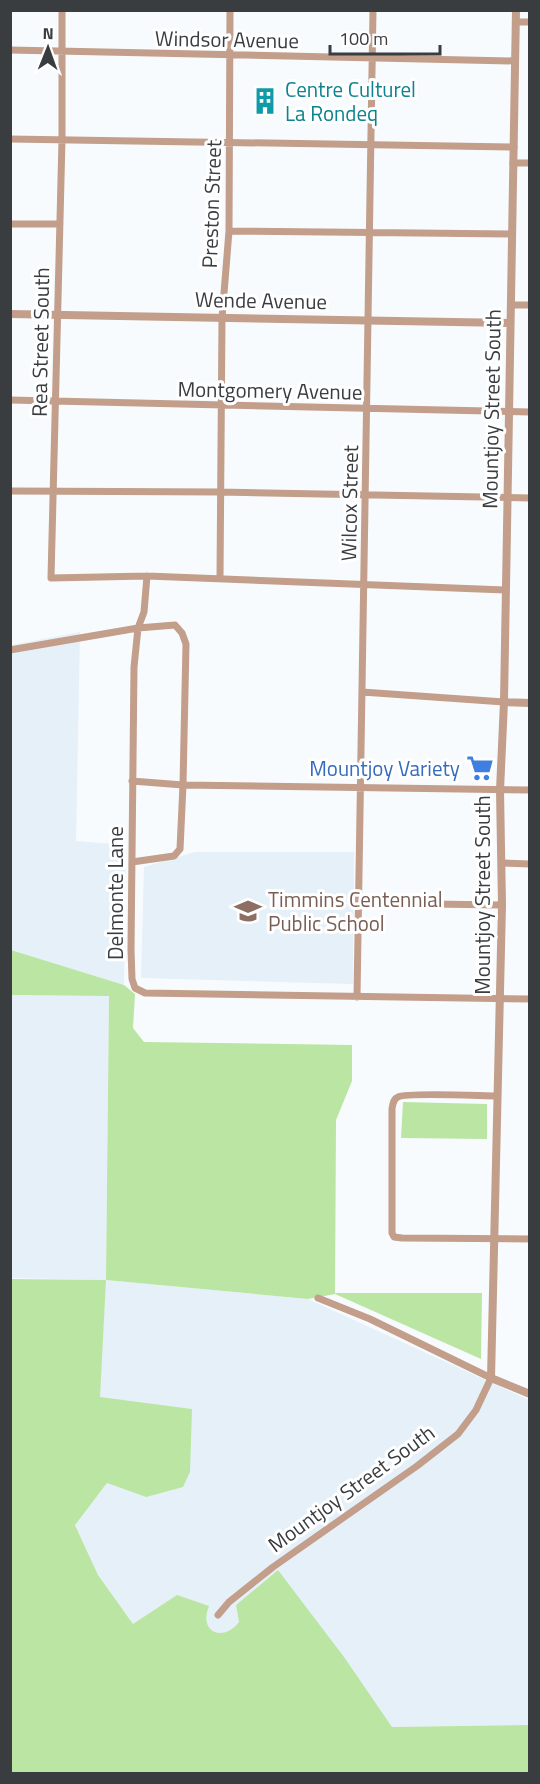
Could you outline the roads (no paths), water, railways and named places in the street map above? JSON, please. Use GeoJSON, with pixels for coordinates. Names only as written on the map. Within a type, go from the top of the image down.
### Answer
{"type":"FeatureCollection","features":[{"type":"Feature","properties":{"kind":"street","name":"Rea Street South"},"geometry":{"type":"LineString","coordinates":[[62,10],[62,140],[51,578],[147,576]]}},
{"type":"Feature","properties":{"kind":"street","name":"Preston Street"},"geometry":{"type":"LineString","coordinates":[[220,578],[222,318],[229,231],[230,10]]}},
{"type":"Feature","properties":{"kind":"street","name":"Wilcox Street"},"geometry":{"type":"LineString","coordinates":[[357,997],[373,10]]}},
{"type":"Feature","properties":{"kind":"street","name":"Mountjoy Street South"},"geometry":{"type":"LineString","coordinates":[[218,1615],[229,1602],[273,1567],[417,1466],[458,1434],[476,1410],[491,1378],[502,906],[500,790],[504,702],[516,10]]}},
{"type":"Feature","properties":{"kind":"street"},"geometry":{"type":"LineString","coordinates":[[516,22],[530,22]]}},
{"type":"Feature","properties":{"kind":"street","name":"Windsor Avenue"},"geometry":{"type":"LineString","coordinates":[[10,50],[515,61]]}},
{"type":"Feature","properties":{"kind":"street"},"geometry":{"type":"LineString","coordinates":[[10,138],[514,147]]}},
{"type":"Feature","properties":{"kind":"street"},"geometry":{"type":"LineString","coordinates":[[513,163],[530,163]]}},
{"type":"Feature","properties":{"kind":"street"},"geometry":{"type":"LineString","coordinates":[[10,224],[60,224]]}},
{"type":"Feature","properties":{"kind":"street"},"geometry":{"type":"LineString","coordinates":[[229,231],[512,234]]}},
{"type":"Feature","properties":{"kind":"street"},"geometry":{"type":"LineString","coordinates":[[511,305],[530,305]]}},
{"type":"Feature","properties":{"kind":"street","name":"Wende Avenue"},"geometry":{"type":"LineString","coordinates":[[10,314],[510,323]]}},
{"type":"Feature","properties":{"kind":"street","name":"Montgomery Avenue"},"geometry":{"type":"LineString","coordinates":[[10,400],[530,412]]}},
{"type":"Feature","properties":{"kind":"street"},"geometry":{"type":"LineString","coordinates":[[10,491],[221,492],[530,498]]}},
{"type":"Feature","properties":{"kind":"street"},"geometry":{"type":"LineString","coordinates":[[147,576],[505,590]]}},
{"type":"Feature","properties":{"kind":"street","name":"Delmonte Lane"},"geometry":{"type":"LineString","coordinates":[[147,576],[144,612],[138,628],[134,667],[131,950],[132,979],[135,988],[145,993],[357,997]]}},
{"type":"Feature","properties":{"kind":"street"},"geometry":{"type":"LineString","coordinates":[[10,650],[138,628],[175,625],[182,633],[186,644],[180,849],[174,856],[132,862]]}},
{"type":"Feature","properties":{"kind":"street"},"geometry":{"type":"LineString","coordinates":[[362,692],[530,703]]}},
{"type":"Feature","properties":{"kind":"street"},"geometry":{"type":"LineString","coordinates":[[132,781],[183,785],[530,790]]}},
{"type":"Feature","properties":{"kind":"street"},"geometry":{"type":"LineString","coordinates":[[502,863],[530,864]]}},
{"type":"Feature","properties":{"kind":"street"},"geometry":{"type":"LineString","coordinates":[[359,903],[502,906]]}},
{"type":"Feature","properties":{"kind":"street"},"geometry":{"type":"LineString","coordinates":[[357,997],[530,999]]}},
{"type":"Feature","properties":{"kind":"street"},"geometry":{"type":"LineString","coordinates":[[498,1096],[399,1096],[394,1099],[391,1229],[394,1237],[530,1239]]}},
{"type":"Feature","properties":{"kind":"street"},"geometry":{"type":"LineString","coordinates":[[318,1298],[370,1319],[491,1378],[530,1394]]}},
{"type":"Feature","properties":{"kind":"place","name":"Centre Culturel La Rondeq"},"geometry":{"type":"Point","coordinates":[265,101]}},
{"type":"Feature","properties":{"kind":"place","name":"Mountjoy Variety"},"geometry":{"type":"Point","coordinates":[480,768]}},
{"type":"Feature","properties":{"kind":"place","name":"Timmins Centennial Public School"},"geometry":{"type":"Point","coordinates":[248,911]}}]}
